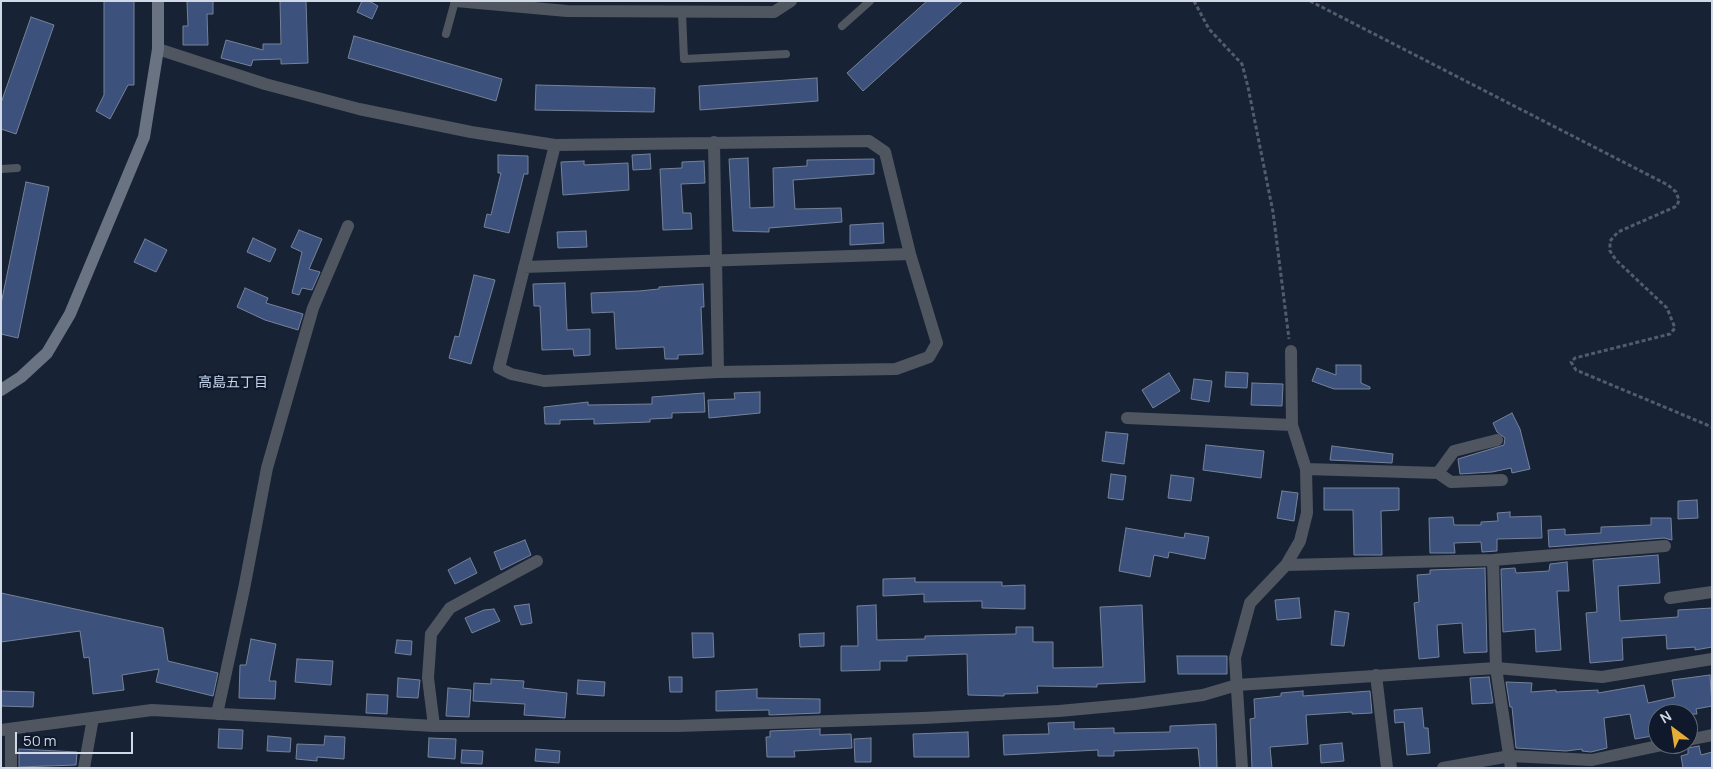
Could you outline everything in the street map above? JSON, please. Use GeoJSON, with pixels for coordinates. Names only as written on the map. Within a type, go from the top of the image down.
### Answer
{"type":"FeatureCollection","features":[{"type":"Feature","properties":{"kind":"street"},"geometry":{"type":"LineString","coordinates":[[1,390],[21,377],[47,353],[70,314],[144,137],[158,50],[158,1]]}},
{"type":"Feature","properties":{"kind":"street"},"geometry":{"type":"LineString","coordinates":[[455,1],[682,12],[774,12],[791,1]]}},
{"type":"Feature","properties":{"kind":"street"},"geometry":{"type":"LineString","coordinates":[[158,50],[265,84],[359,109],[471,132],[555,145],[869,141],[885,152],[910,254],[937,343],[930,357],[896,369],[718,372],[544,381],[511,374],[499,368],[555,145]]}},
{"type":"Feature","properties":{"kind":"street"},"geometry":{"type":"LineString","coordinates":[[714,142],[714,259],[718,372]]}},
{"type":"Feature","properties":{"kind":"street"},"geometry":{"type":"LineString","coordinates":[[217,714],[244,589],[266,468],[313,308],[348,226]]}},
{"type":"Feature","properties":{"kind":"street"},"geometry":{"type":"LineString","coordinates":[[524,267],[714,259],[910,254]]}},
{"type":"Feature","properties":{"kind":"street"},"geometry":{"type":"LineString","coordinates":[[1242,768],[1235,658],[1250,603],[1286,566],[1300,541],[1307,513],[1306,469],[1292,425],[1291,351]]}},
{"type":"Feature","properties":{"kind":"street"},"geometry":{"type":"LineString","coordinates":[[1127,418],[1292,425]]}},
{"type":"Feature","properties":{"kind":"street"},"geometry":{"type":"LineString","coordinates":[[1438,472],[1454,451],[1497,440]]}},
{"type":"Feature","properties":{"kind":"street"},"geometry":{"type":"LineString","coordinates":[[1306,469],[1438,472],[1451,482],[1502,480]]}},
{"type":"Feature","properties":{"kind":"street"},"geometry":{"type":"LineString","coordinates":[[1286,566],[1493,560],[1665,546]]}},
{"type":"Feature","properties":{"kind":"street"},"geometry":{"type":"LineString","coordinates":[[1493,560],[1496,668],[1510,762]]}},
{"type":"Feature","properties":{"kind":"street"},"geometry":{"type":"LineString","coordinates":[[434,726],[428,678],[431,634],[450,608],[537,561]]}},
{"type":"Feature","properties":{"kind":"street"},"geometry":{"type":"LineString","coordinates":[[1670,598],[1712,592]]}},
{"type":"Feature","properties":{"kind":"street"},"geometry":{"type":"LineString","coordinates":[[11,768],[6,730],[152,710],[434,726],[678,726],[1059,711],[1203,695],[1237,685],[1496,668],[1602,677],[1712,659]]}},
{"type":"Feature","properties":{"kind":"street"},"geometry":{"type":"LineString","coordinates":[[1376,675],[1387,768]]}},
{"type":"Feature","properties":{"kind":"street"},"geometry":{"type":"LineString","coordinates":[[84,768],[93,718]]}},
{"type":"Feature","properties":{"kind":"street"},"geometry":{"type":"LineString","coordinates":[[1698,738],[1712,735]]}},
{"type":"Feature","properties":{"kind":"street"},"geometry":{"type":"LineString","coordinates":[[1442,768],[1510,762],[1592,760],[1648,748]]}},
{"type":"Feature","properties":{"kind":"lane"},"geometry":{"type":"LineString","coordinates":[[446,34],[455,1]]}},
{"type":"Feature","properties":{"kind":"lane"},"geometry":{"type":"LineString","coordinates":[[842,26],[870,1]]}},
{"type":"Feature","properties":{"kind":"lane"},"geometry":{"type":"LineString","coordinates":[[682,12],[684,59],[786,54]]}},
{"type":"Feature","properties":{"kind":"lane"},"geometry":{"type":"LineString","coordinates":[[1,168],[17,168]]}},
{"type":"Feature","properties":{"kind":"path"},"geometry":{"type":"LineString","coordinates":[[1194,1],[1209,29],[1242,64],[1273,212],[1291,351]]}},
{"type":"Feature","properties":{"kind":"path"},"geometry":{"type":"LineString","coordinates":[[1310,1],[1668,185],[1676,192],[1679,200],[1677,206],[1618,232],[1610,241],[1610,251],[1616,260],[1667,308],[1675,328],[1670,334],[1575,358],[1571,362],[1576,370],[1712,427]]}},
{"type":"Feature","properties":{"kind":"building"},"geometry":{"type":"Polygon","coordinates":[[[104,1],[134,1],[134,85],[128,85],[110,119],[96,111],[104,95],[104,1]]]}},
{"type":"Feature","properties":{"kind":"building"},"geometry":{"type":"Polygon","coordinates":[[[187,1],[213,1],[213,14],[207,14],[208,45],[183,45],[183,26],[188,26],[187,1]]]}},
{"type":"Feature","properties":{"kind":"building"},"geometry":{"type":"Polygon","coordinates":[[[280,1],[306,1],[308,63],[281,64],[281,59],[253,60],[251,66],[221,58],[226,40],[263,50],[263,44],[281,44],[280,1]]]}},
{"type":"Feature","properties":{"kind":"building"},"geometry":{"type":"Polygon","coordinates":[[[362,1],[369,1],[378,6],[372,19],[357,12],[362,1]]]}},
{"type":"Feature","properties":{"kind":"building"},"geometry":{"type":"Polygon","coordinates":[[[927,1],[963,1],[863,91],[847,73],[927,1]]]}},
{"type":"Feature","properties":{"kind":"building"},"geometry":{"type":"Polygon","coordinates":[[[31,17],[54,25],[16,134],[1,129],[1,103],[31,17]]]}},
{"type":"Feature","properties":{"kind":"building"},"geometry":{"type":"Polygon","coordinates":[[[354,36],[502,79],[496,101],[348,58],[354,36]]]}},
{"type":"Feature","properties":{"kind":"building"},"geometry":{"type":"Polygon","coordinates":[[[817,78],[818,101],[700,110],[699,86],[817,78]]]}},
{"type":"Feature","properties":{"kind":"building"},"geometry":{"type":"Polygon","coordinates":[[[536,85],[655,88],[654,112],[535,110],[536,85]]]}},
{"type":"Feature","properties":{"kind":"building"},"geometry":{"type":"Polygon","coordinates":[[[650,154],[651,169],[633,170],[632,155],[650,154]]]}},
{"type":"Feature","properties":{"kind":"building"},"geometry":{"type":"Polygon","coordinates":[[[498,155],[528,156],[528,174],[524,174],[509,233],[484,227],[487,214],[491,215],[501,173],[498,173],[498,155]]]}},
{"type":"Feature","properties":{"kind":"building"},"geometry":{"type":"Polygon","coordinates":[[[748,158],[750,208],[774,207],[773,168],[807,166],[807,160],[874,159],[874,174],[793,180],[795,209],[841,208],[842,222],[769,228],[769,232],[733,231],[729,159],[748,158]]]}},
{"type":"Feature","properties":{"kind":"building"},"geometry":{"type":"Polygon","coordinates":[[[584,161],[584,165],[628,163],[629,190],[563,195],[561,162],[584,161]]]}},
{"type":"Feature","properties":{"kind":"building"},"geometry":{"type":"Polygon","coordinates":[[[704,161],[705,183],[681,184],[683,213],[691,213],[692,229],[663,230],[660,169],[682,168],[682,162],[704,161]]]}},
{"type":"Feature","properties":{"kind":"building"},"geometry":{"type":"Polygon","coordinates":[[[26,182],[49,187],[18,338],[1,334],[1,304],[26,182]]]}},
{"type":"Feature","properties":{"kind":"building"},"geometry":{"type":"Polygon","coordinates":[[[883,223],[884,243],[850,245],[850,225],[883,223]]]}},
{"type":"Feature","properties":{"kind":"building"},"geometry":{"type":"Polygon","coordinates":[[[299,230],[322,239],[309,269],[320,272],[312,290],[302,288],[299,295],[292,293],[302,252],[291,247],[299,230]]]}},
{"type":"Feature","properties":{"kind":"building"},"geometry":{"type":"Polygon","coordinates":[[[586,231],[587,247],[558,248],[557,232],[586,231]]]}},
{"type":"Feature","properties":{"kind":"building"},"geometry":{"type":"Polygon","coordinates":[[[253,238],[276,249],[270,262],[247,252],[253,238]]]}},
{"type":"Feature","properties":{"kind":"building"},"geometry":{"type":"Polygon","coordinates":[[[145,239],[167,250],[156,272],[134,262],[145,239]]]}},
{"type":"Feature","properties":{"kind":"building"},"geometry":{"type":"Polygon","coordinates":[[[474,275],[495,280],[471,364],[449,358],[455,336],[459,337],[474,275]]]}},
{"type":"Feature","properties":{"kind":"building"},"geometry":{"type":"Polygon","coordinates":[[[565,283],[567,330],[590,329],[590,355],[574,356],[573,349],[542,350],[540,306],[534,306],[533,284],[565,283]]]}},
{"type":"Feature","properties":{"kind":"building"},"geometry":{"type":"Polygon","coordinates":[[[703,284],[704,307],[701,307],[703,354],[678,355],[678,359],[665,359],[664,347],[616,349],[614,312],[592,313],[591,293],[639,291],[659,289],[659,287],[703,284]]]}},
{"type":"Feature","properties":{"kind":"building"},"geometry":{"type":"Polygon","coordinates":[[[245,288],[268,298],[266,303],[303,314],[298,330],[265,320],[237,307],[245,288]]]}},
{"type":"Feature","properties":{"kind":"building"},"geometry":{"type":"Polygon","coordinates":[[[1336,365],[1361,365],[1361,383],[1370,387],[1370,389],[1334,389],[1312,381],[1317,368],[1336,375],[1336,365]]]}},
{"type":"Feature","properties":{"kind":"building"},"geometry":{"type":"Polygon","coordinates":[[[1226,372],[1248,373],[1247,388],[1225,387],[1226,372]]]}},
{"type":"Feature","properties":{"kind":"building"},"geometry":{"type":"Polygon","coordinates":[[[1169,373],[1180,391],[1153,408],[1142,390],[1169,373]]]}},
{"type":"Feature","properties":{"kind":"building"},"geometry":{"type":"Polygon","coordinates":[[[1194,379],[1212,381],[1209,402],[1191,399],[1194,379]]]}},
{"type":"Feature","properties":{"kind":"building"},"geometry":{"type":"Polygon","coordinates":[[[1252,383],[1283,384],[1282,406],[1251,405],[1252,383]]]}},
{"type":"Feature","properties":{"kind":"building"},"geometry":{"type":"Polygon","coordinates":[[[760,392],[760,413],[709,418],[708,400],[735,399],[734,393],[760,392]]]}},
{"type":"Feature","properties":{"kind":"building"},"geometry":{"type":"Polygon","coordinates":[[[704,393],[705,412],[672,413],[672,418],[650,419],[650,422],[594,424],[594,419],[560,420],[560,424],[545,424],[544,407],[588,402],[588,405],[652,404],[652,397],[704,393]]]}},
{"type":"Feature","properties":{"kind":"building"},"geometry":{"type":"Polygon","coordinates":[[[1512,413],[1520,429],[1530,469],[1512,473],[1511,468],[1492,472],[1460,474],[1458,459],[1504,445],[1505,438],[1497,432],[1493,423],[1512,413]]]}},
{"type":"Feature","properties":{"kind":"building"},"geometry":{"type":"Polygon","coordinates":[[[1106,432],[1128,434],[1124,464],[1102,461],[1106,432]]]}},
{"type":"Feature","properties":{"kind":"building"},"geometry":{"type":"Polygon","coordinates":[[[1206,445],[1264,451],[1261,478],[1203,470],[1206,445]]]}},
{"type":"Feature","properties":{"kind":"building"},"geometry":{"type":"Polygon","coordinates":[[[1332,446],[1393,454],[1392,463],[1330,460],[1332,446]]]}},
{"type":"Feature","properties":{"kind":"building"},"geometry":{"type":"Polygon","coordinates":[[[1111,474],[1126,476],[1123,500],[1108,498],[1111,474]]]}},
{"type":"Feature","properties":{"kind":"building"},"geometry":{"type":"Polygon","coordinates":[[[1171,475],[1194,478],[1191,501],[1168,498],[1171,475]]]}},
{"type":"Feature","properties":{"kind":"building"},"geometry":{"type":"Polygon","coordinates":[[[1324,488],[1399,488],[1399,510],[1381,511],[1382,555],[1354,555],[1353,510],[1324,510],[1324,488]]]}},
{"type":"Feature","properties":{"kind":"building"},"geometry":{"type":"Polygon","coordinates":[[[1282,491],[1298,493],[1294,521],[1277,518],[1282,491]]]}},
{"type":"Feature","properties":{"kind":"building"},"geometry":{"type":"Polygon","coordinates":[[[1697,500],[1698,518],[1678,519],[1678,501],[1697,500]]]}},
{"type":"Feature","properties":{"kind":"building"},"geometry":{"type":"Polygon","coordinates":[[[1510,512],[1510,517],[1541,516],[1542,538],[1497,539],[1497,551],[1482,552],[1481,542],[1454,543],[1455,553],[1430,553],[1429,518],[1453,517],[1454,525],[1481,525],[1481,522],[1498,521],[1497,513],[1510,512]]]}},
{"type":"Feature","properties":{"kind":"building"},"geometry":{"type":"Polygon","coordinates":[[[1651,518],[1671,518],[1672,540],[1664,538],[1549,547],[1548,530],[1565,529],[1565,535],[1601,533],[1601,527],[1651,525],[1651,518]]]}},
{"type":"Feature","properties":{"kind":"building"},"geometry":{"type":"Polygon","coordinates":[[[1126,528],[1184,538],[1185,533],[1209,537],[1205,559],[1169,552],[1168,558],[1154,555],[1150,577],[1119,571],[1126,528]]]}},
{"type":"Feature","properties":{"kind":"building"},"geometry":{"type":"Polygon","coordinates":[[[525,540],[531,555],[501,570],[494,552],[525,540]]]}},
{"type":"Feature","properties":{"kind":"building"},"geometry":{"type":"Polygon","coordinates":[[[1658,555],[1660,583],[1618,586],[1620,621],[1678,617],[1678,610],[1712,608],[1712,647],[1695,650],[1695,647],[1667,649],[1666,635],[1622,638],[1623,660],[1590,663],[1586,613],[1597,612],[1593,560],[1658,555]]]}},
{"type":"Feature","properties":{"kind":"building"},"geometry":{"type":"Polygon","coordinates":[[[470,558],[477,573],[455,584],[448,570],[470,558]]]}},
{"type":"Feature","properties":{"kind":"building"},"geometry":{"type":"Polygon","coordinates":[[[1567,562],[1569,591],[1557,591],[1561,650],[1536,652],[1535,629],[1503,632],[1501,569],[1515,568],[1516,573],[1549,571],[1550,564],[1567,562]]]}},
{"type":"Feature","properties":{"kind":"building"},"geometry":{"type":"Polygon","coordinates":[[[1485,568],[1487,652],[1464,653],[1462,623],[1437,625],[1439,657],[1419,659],[1414,603],[1419,602],[1417,575],[1430,574],[1430,570],[1485,568]]]}},
{"type":"Feature","properties":{"kind":"building"},"geometry":{"type":"Polygon","coordinates":[[[915,578],[915,582],[1002,582],[1002,586],[1025,585],[1025,609],[982,608],[982,601],[924,602],[924,594],[883,596],[883,579],[915,578]]]}},
{"type":"Feature","properties":{"kind":"building"},"geometry":{"type":"Polygon","coordinates":[[[1,593],[163,628],[168,661],[218,673],[213,696],[156,682],[159,669],[122,675],[124,690],[93,694],[89,657],[84,658],[80,631],[1,642],[1,593]]]}},
{"type":"Feature","properties":{"kind":"building"},"geometry":{"type":"Polygon","coordinates":[[[1299,598],[1301,618],[1277,620],[1275,600],[1299,598]]]}},
{"type":"Feature","properties":{"kind":"building"},"geometry":{"type":"Polygon","coordinates":[[[529,604],[532,623],[521,625],[514,606],[529,604]]]}},
{"type":"Feature","properties":{"kind":"building"},"geometry":{"type":"Polygon","coordinates":[[[876,605],[877,640],[925,639],[925,636],[1016,634],[1016,627],[1033,627],[1033,642],[1053,642],[1053,668],[1103,667],[1100,607],[1142,605],[1145,682],[1097,684],[1097,687],[1037,686],[1038,693],[1004,694],[1004,696],[968,695],[967,654],[907,656],[907,661],[880,661],[880,670],[841,671],[841,646],[858,646],[857,606],[876,605]]]}},
{"type":"Feature","properties":{"kind":"building"},"geometry":{"type":"Polygon","coordinates":[[[494,609],[500,621],[472,633],[465,618],[484,610],[494,609]]]}},
{"type":"Feature","properties":{"kind":"building"},"geometry":{"type":"Polygon","coordinates":[[[1335,611],[1349,613],[1344,646],[1331,645],[1335,611]]]}},
{"type":"Feature","properties":{"kind":"building"},"geometry":{"type":"Polygon","coordinates":[[[692,633],[713,633],[714,657],[693,658],[692,633]]]}},
{"type":"Feature","properties":{"kind":"building"},"geometry":{"type":"Polygon","coordinates":[[[824,633],[824,646],[800,647],[799,634],[824,633]]]}},
{"type":"Feature","properties":{"kind":"building"},"geometry":{"type":"Polygon","coordinates":[[[251,639],[276,644],[269,681],[276,681],[275,699],[239,698],[240,665],[246,665],[251,639]]]}},
{"type":"Feature","properties":{"kind":"building"},"geometry":{"type":"Polygon","coordinates":[[[397,640],[412,641],[411,655],[395,653],[397,640]]]}},
{"type":"Feature","properties":{"kind":"building"},"geometry":{"type":"Polygon","coordinates":[[[1177,656],[1227,656],[1227,674],[1178,674],[1177,656]]]}},
{"type":"Feature","properties":{"kind":"building"},"geometry":{"type":"Polygon","coordinates":[[[297,659],[333,661],[331,685],[295,682],[297,659]]]}},
{"type":"Feature","properties":{"kind":"building"},"geometry":{"type":"Polygon","coordinates":[[[1710,675],[1712,706],[1698,709],[1698,704],[1648,704],[1648,737],[1635,739],[1630,714],[1604,718],[1607,748],[1591,752],[1582,751],[1582,749],[1566,751],[1516,748],[1512,707],[1510,707],[1506,682],[1532,683],[1531,692],[1598,690],[1598,693],[1644,685],[1648,703],[1675,697],[1672,680],[1710,675]]]}},
{"type":"Feature","properties":{"kind":"building"},"geometry":{"type":"Polygon","coordinates":[[[669,677],[682,677],[682,692],[670,692],[669,677]]]}},
{"type":"Feature","properties":{"kind":"building"},"geometry":{"type":"Polygon","coordinates":[[[1489,677],[1493,703],[1472,704],[1470,678],[1489,677]]]}},
{"type":"Feature","properties":{"kind":"building"},"geometry":{"type":"Polygon","coordinates":[[[398,678],[420,680],[418,698],[397,697],[398,678]]]}},
{"type":"Feature","properties":{"kind":"building"},"geometry":{"type":"Polygon","coordinates":[[[491,679],[524,681],[523,688],[567,693],[565,718],[524,715],[525,704],[473,701],[474,683],[491,684],[491,679]]]}},
{"type":"Feature","properties":{"kind":"building"},"geometry":{"type":"Polygon","coordinates":[[[578,680],[605,682],[604,696],[577,694],[578,680]]]}},
{"type":"Feature","properties":{"kind":"building"},"geometry":{"type":"Polygon","coordinates":[[[448,688],[471,690],[469,717],[446,716],[448,688]]]}},
{"type":"Feature","properties":{"kind":"building"},"geometry":{"type":"Polygon","coordinates":[[[757,689],[757,698],[820,699],[820,713],[769,715],[769,710],[716,711],[716,691],[757,689]]]}},
{"type":"Feature","properties":{"kind":"building"},"geometry":{"type":"Polygon","coordinates":[[[1,691],[34,692],[33,707],[1,706],[1,691]]]}},
{"type":"Feature","properties":{"kind":"building"},"geometry":{"type":"Polygon","coordinates":[[[1303,691],[1303,696],[1370,691],[1372,713],[1352,714],[1352,712],[1306,715],[1308,744],[1270,747],[1272,768],[1252,768],[1250,719],[1255,718],[1254,699],[1281,696],[1281,693],[1303,691]]]}},
{"type":"Feature","properties":{"kind":"building"},"geometry":{"type":"Polygon","coordinates":[[[367,694],[388,695],[387,714],[366,713],[367,694]]]}},
{"type":"Feature","properties":{"kind":"building"},"geometry":{"type":"Polygon","coordinates":[[[1422,708],[1424,728],[1428,728],[1430,753],[1407,755],[1404,722],[1395,723],[1394,710],[1422,708]]]}},
{"type":"Feature","properties":{"kind":"building"},"geometry":{"type":"Polygon","coordinates":[[[1074,722],[1074,729],[1114,728],[1114,733],[1170,732],[1170,726],[1216,724],[1217,768],[1200,768],[1198,748],[1114,751],[1114,756],[1098,756],[1098,750],[1004,755],[1003,735],[1049,734],[1048,723],[1074,722]]]}},
{"type":"Feature","properties":{"kind":"building"},"geometry":{"type":"Polygon","coordinates":[[[219,729],[243,730],[242,749],[218,748],[219,729]]]}},
{"type":"Feature","properties":{"kind":"building"},"geometry":{"type":"Polygon","coordinates":[[[820,729],[820,735],[851,734],[852,748],[794,751],[795,757],[767,757],[766,737],[770,737],[770,731],[820,729]]]}},
{"type":"Feature","properties":{"kind":"building"},"geometry":{"type":"Polygon","coordinates":[[[968,732],[969,757],[914,757],[913,734],[968,732]]]}},
{"type":"Feature","properties":{"kind":"building"},"geometry":{"type":"Polygon","coordinates":[[[268,736],[291,738],[290,752],[267,751],[268,736]]]}},
{"type":"Feature","properties":{"kind":"building"},"geometry":{"type":"Polygon","coordinates":[[[325,736],[345,737],[344,759],[317,757],[317,761],[296,759],[297,744],[324,745],[325,736]]]}},
{"type":"Feature","properties":{"kind":"building"},"geometry":{"type":"Polygon","coordinates":[[[429,738],[456,739],[455,759],[428,757],[429,738]]]}},
{"type":"Feature","properties":{"kind":"building"},"geometry":{"type":"Polygon","coordinates":[[[871,738],[871,762],[855,762],[854,739],[871,738]]]}},
{"type":"Feature","properties":{"kind":"building"},"geometry":{"type":"Polygon","coordinates":[[[1342,743],[1344,761],[1321,763],[1320,745],[1342,743]]]}},
{"type":"Feature","properties":{"kind":"building"},"geometry":{"type":"Polygon","coordinates":[[[1698,746],[1701,755],[1712,752],[1712,768],[1683,768],[1681,756],[1698,754],[1698,746]]]}},
{"type":"Feature","properties":{"kind":"building"},"geometry":{"type":"Polygon","coordinates":[[[19,749],[77,752],[76,765],[19,767],[19,749]]]}},
{"type":"Feature","properties":{"kind":"building"},"geometry":{"type":"Polygon","coordinates":[[[536,749],[560,751],[559,763],[535,761],[536,749]]]}},
{"type":"Feature","properties":{"kind":"building"},"geometry":{"type":"Polygon","coordinates":[[[462,750],[483,751],[482,764],[461,763],[462,750]]]}},
{"type":"Feature","properties":{"kind":"district","name":"高島五丁目"},"geometry":{"type":"Point","coordinates":[233,383]}}]}
